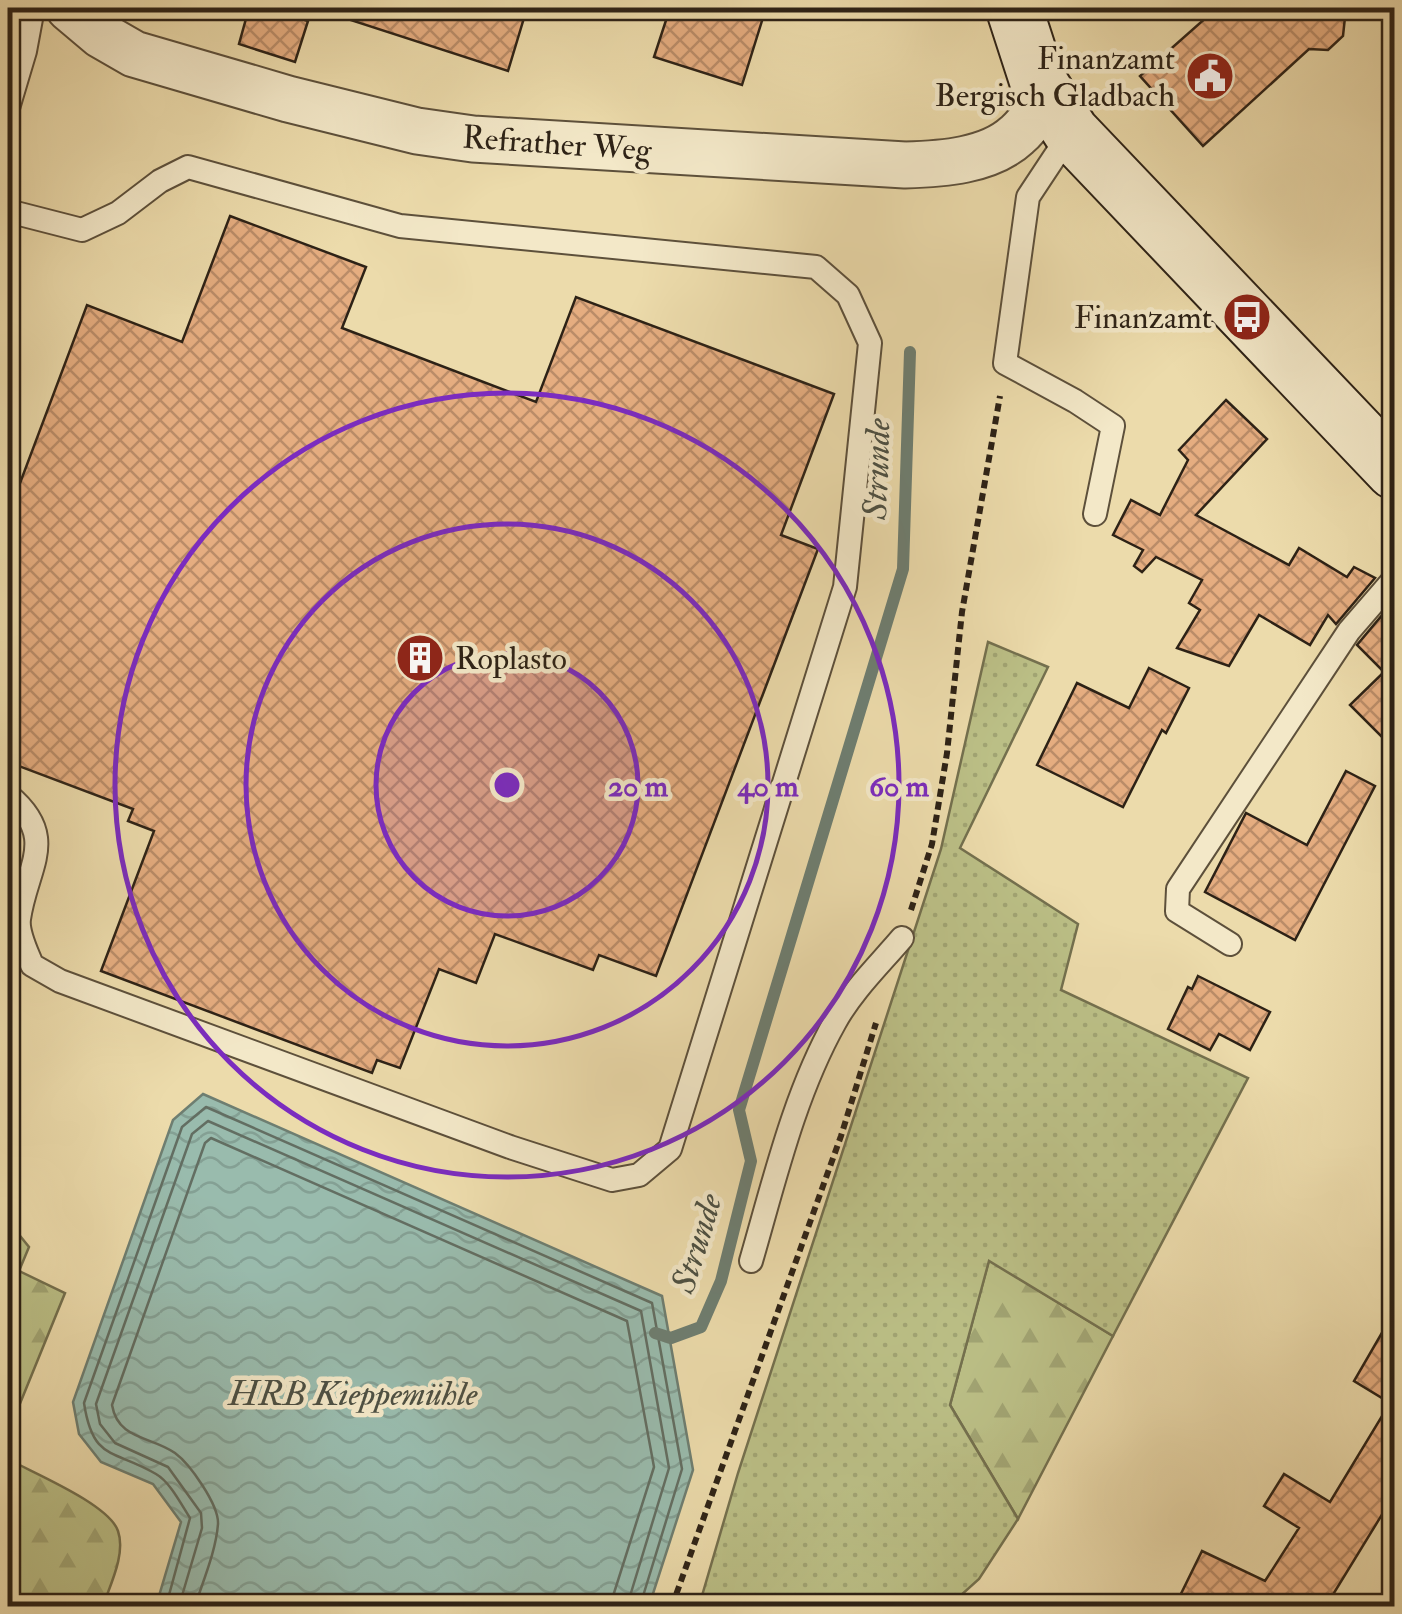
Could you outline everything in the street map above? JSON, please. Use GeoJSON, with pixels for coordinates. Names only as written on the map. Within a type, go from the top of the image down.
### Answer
{"type":"FeatureCollection","features":[{"type":"Feature","properties":{"kind":"main road"},"geometry":{"type":"LineString","coordinates":[[1014,8],[1033,70],[1059,115],[1394,471]]}},
{"type":"Feature","properties":{"kind":"street","name":"Refrather Weg"},"geometry":{"type":"LineString","coordinates":[[70,8],[101,34],[134,54],[366,120],[474,139],[938,164],[973,158],[1059,115]]}},
{"type":"Feature","properties":{"kind":"lane"},"geometry":{"type":"LineString","coordinates":[[8,108],[33,8]]}},
{"type":"Feature","properties":{"kind":"lane"},"geometry":{"type":"LineString","coordinates":[[1059,115],[1028,197],[1005,364],[1112,426],[1095,514]]}},
{"type":"Feature","properties":{"kind":"lane"},"geometry":{"type":"LineString","coordinates":[[8,211],[82,230],[118,213],[160,181],[188,167],[400,226],[816,267],[848,295],[870,343],[845,587],[670,1149],[639,1175],[612,1180],[510,1147],[60,982],[32,966],[18,924],[38,847],[26,810],[8,795]]}},
{"type":"Feature","properties":{"kind":"lane"},"geometry":{"type":"LineString","coordinates":[[1230,944],[1177,912],[1178,889],[1349,631],[1394,579]]}},
{"type":"Feature","properties":{"kind":"lane"},"geometry":{"type":"LineString","coordinates":[[751,1261],[779,1165],[816,1061],[852,995],[902,938]]}},
{"type":"Feature","properties":{"kind":"green space"},"geometry":{"type":"Polygon","coordinates":[[[988,642],[1048,667],[960,848],[1078,924],[1061,990],[1248,1078],[1113,1336],[989,1261],[950,1405],[1018,1519],[979,1579],[949,1606],[699,1606],[738,1473],[941,849],[988,642]]]}},
{"type":"Feature","properties":{"kind":"green space"},"geometry":{"type":"Polygon","coordinates":[[[8,1221],[29,1247],[19,1271],[65,1293],[8,1433],[8,1221]]]}},
{"type":"Feature","properties":{"kind":"green space"},"geometry":{"type":"Polygon","coordinates":[[[989,1260],[1113,1336],[1018,1519],[950,1405],[989,1260]]]}},
{"type":"Feature","properties":{"kind":"green space"},"geometry":{"type":"Polygon","coordinates":[[[8,1459],[86,1500],[112,1521],[118,1531],[120,1549],[103,1606],[8,1606],[8,1459]]]}},
{"type":"Feature","properties":{"kind":"water","name":"HRB Kieppemühle"},"geometry":{"type":"Polygon","coordinates":[[[203,1094],[662,1296],[693,1470],[649,1606],[156,1606],[181,1522],[153,1484],[101,1462],[79,1434],[73,1402],[173,1120],[203,1094]]]}},
{"type":"Feature","properties":{"kind":"building"},"geometry":{"type":"Polygon","coordinates":[[[249,8],[265,8],[308,21],[295,62],[239,44],[249,8]]]}},
{"type":"Feature","properties":{"kind":"building"},"geometry":{"type":"Polygon","coordinates":[[[336,8],[527,8],[508,71],[335,15],[336,8]]]}},
{"type":"Feature","properties":{"kind":"building"},"geometry":{"type":"Polygon","coordinates":[[[670,8],[766,8],[742,85],[654,57],[670,8]]]}},
{"type":"Feature","properties":{"kind":"building","name":"Finanzamt Bergisch Gladbach"},"geometry":{"type":"Polygon","coordinates":[[[1217,8],[1346,8],[1343,36],[1328,50],[1309,49],[1203,146],[1140,76],[1217,8]]]}},
{"type":"Feature","properties":{"kind":"building","name":"Roplasto"},"geometry":{"type":"Polygon","coordinates":[[[230,216],[366,267],[342,328],[536,402],[576,297],[834,394],[781,535],[818,549],[656,976],[599,955],[593,970],[495,934],[476,983],[439,969],[400,1068],[377,1060],[372,1073],[101,971],[154,831],[128,821],[133,809],[8,762],[8,515],[87,305],[182,342],[230,216]]]}},
{"type":"Feature","properties":{"kind":"building"},"geometry":{"type":"Polygon","coordinates":[[[1226,400],[1267,439],[1196,515],[1289,565],[1299,548],[1347,577],[1354,567],[1375,578],[1336,624],[1328,615],[1310,645],[1259,615],[1229,666],[1177,648],[1200,610],[1189,603],[1202,580],[1156,557],[1142,572],[1134,566],[1143,550],[1113,535],[1131,500],[1160,515],[1188,460],[1179,450],[1226,400]]]}},
{"type":"Feature","properties":{"kind":"building"},"geometry":{"type":"Polygon","coordinates":[[[1394,601],[1394,749],[1350,705],[1384,672],[1357,645],[1394,601]]]}},
{"type":"Feature","properties":{"kind":"building"},"geometry":{"type":"Polygon","coordinates":[[[1149,668],[1189,688],[1166,733],[1162,730],[1123,807],[1037,765],[1077,683],[1129,708],[1149,668]]]}},
{"type":"Feature","properties":{"kind":"building"},"geometry":{"type":"Polygon","coordinates":[[[1346,771],[1375,786],[1295,940],[1205,892],[1246,813],[1307,845],[1346,771]]]}},
{"type":"Feature","properties":{"kind":"building"},"geometry":{"type":"Polygon","coordinates":[[[1198,976],[1270,1012],[1250,1050],[1219,1034],[1210,1050],[1168,1029],[1188,987],[1192,989],[1198,976]]]}},
{"type":"Feature","properties":{"kind":"building"},"geometry":{"type":"Polygon","coordinates":[[[1394,1312],[1394,1495],[1326,1606],[1175,1606],[1202,1551],[1265,1581],[1299,1528],[1264,1506],[1284,1474],[1330,1502],[1390,1403],[1354,1381],[1394,1312]]]}},
{"type":"Feature","properties":{"kind":"waterway","name":"Strunde"},"geometry":{"type":"LineString","coordinates":[[655,1333],[671,1338],[701,1327],[721,1281],[751,1161],[739,1110],[903,569],[910,352]]}},
{"type":"Feature","properties":{"kind":"place","name":"Finanzamt Bergisch Gladbach"},"geometry":{"type":"Point","coordinates":[1210,76]}},
{"type":"Feature","properties":{"kind":"place","name":"Finanzamt"},"geometry":{"type":"Point","coordinates":[1247,317]}},
{"type":"Feature","properties":{"kind":"place","name":"Roplasto"},"geometry":{"type":"Point","coordinates":[420,658]}}]}
